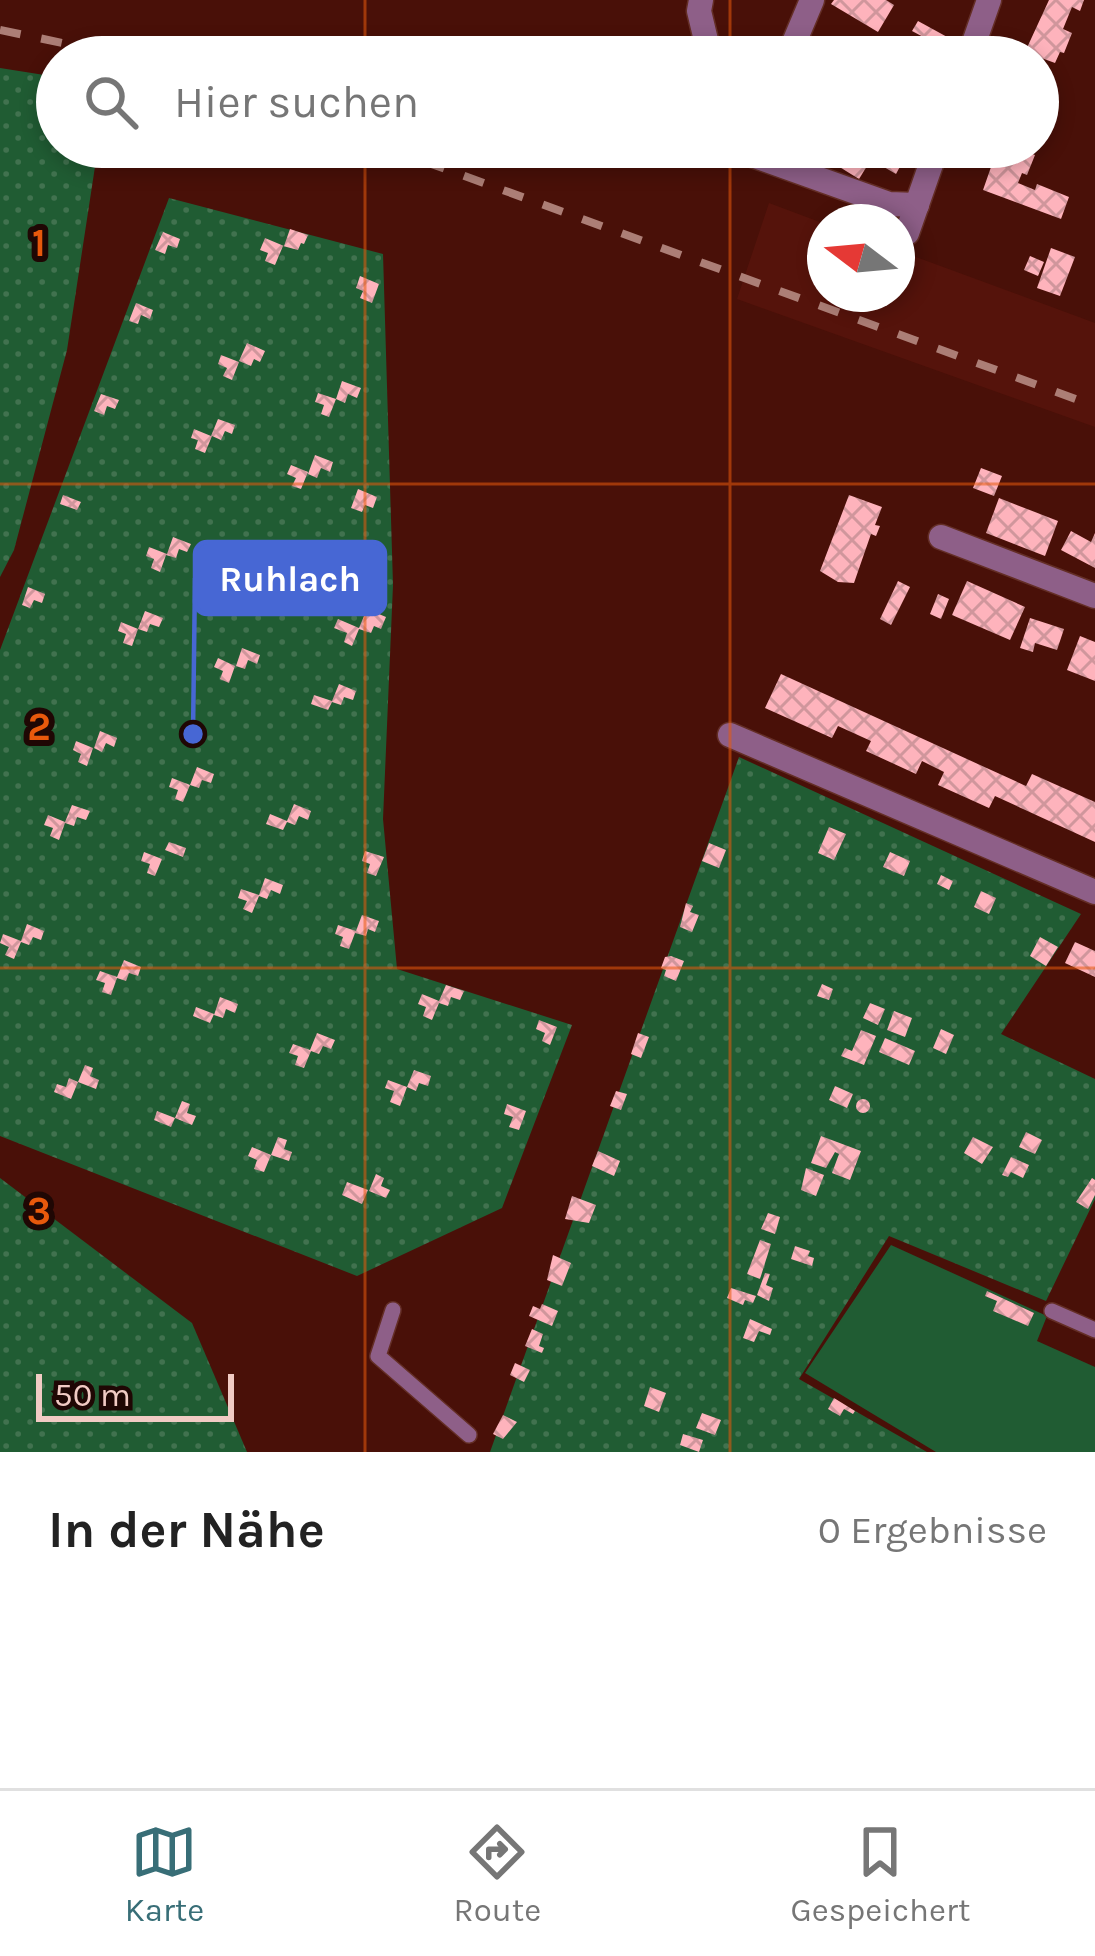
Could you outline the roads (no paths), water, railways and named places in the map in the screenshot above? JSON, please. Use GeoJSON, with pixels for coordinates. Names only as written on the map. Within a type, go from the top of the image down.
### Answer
{"type":"FeatureCollection","features":[{"type":"Feature","properties":{"kind":"street"},"geometry":{"type":"LineString","coordinates":[[700,0],[705,36]]}},
{"type":"Feature","properties":{"kind":"street"},"geometry":{"type":"LineString","coordinates":[[797,36],[812,0]]}},
{"type":"Feature","properties":{"kind":"street"},"geometry":{"type":"LineString","coordinates":[[976,36],[989,0]]}},
{"type":"Feature","properties":{"kind":"street"},"geometry":{"type":"LineString","coordinates":[[792,168],[889,204],[917,205]]}},
{"type":"Feature","properties":{"kind":"street"},"geometry":{"type":"LineString","coordinates":[[915,211],[930,168]]}},
{"type":"Feature","properties":{"kind":"street"},"geometry":{"type":"LineString","coordinates":[[941,537],[1095,596]]}},
{"type":"Feature","properties":{"kind":"street"},"geometry":{"type":"LineString","coordinates":[[730,735],[1095,892]]}},
{"type":"Feature","properties":{"kind":"lane"},"geometry":{"type":"LineString","coordinates":[[393,1310],[378,1356],[469,1436]]}},
{"type":"Feature","properties":{"kind":"lane"},"geometry":{"type":"LineString","coordinates":[[1052,1311],[1095,1330]]}},
{"type":"Feature","properties":{"kind":"railway"},"geometry":{"type":"LineString","coordinates":[[0,30],[36,37]]}},
{"type":"Feature","properties":{"kind":"railway"},"geometry":{"type":"LineString","coordinates":[[443,168],[1095,406]]}},
{"type":"Feature","properties":{"kind":"place","name":"Ruhlach"},"geometry":{"type":"Point","coordinates":[193,734]}}]}
